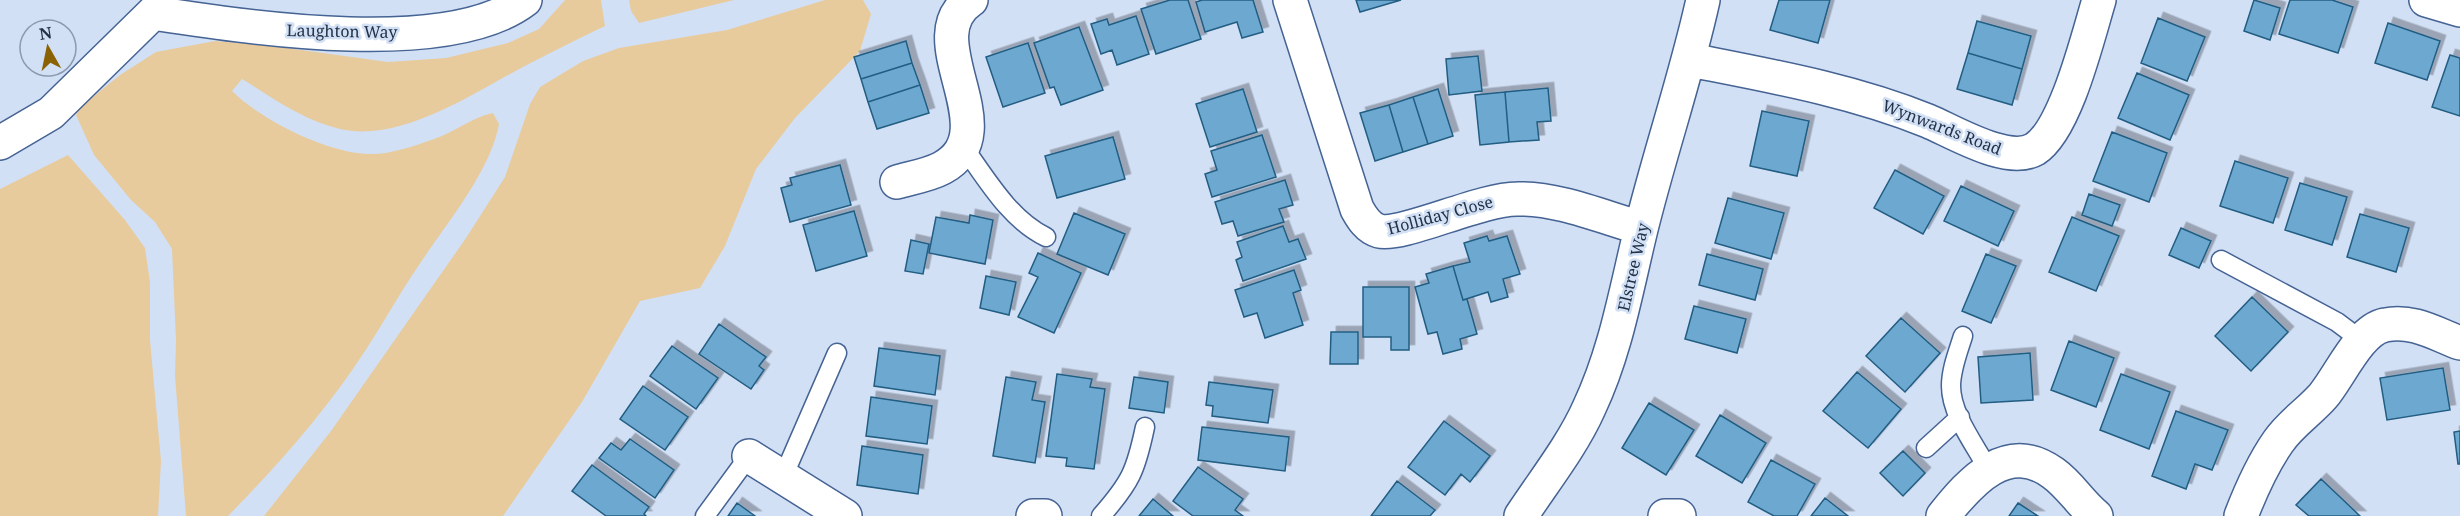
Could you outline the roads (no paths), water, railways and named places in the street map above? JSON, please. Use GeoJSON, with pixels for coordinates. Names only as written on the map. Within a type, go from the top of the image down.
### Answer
{"type":"FeatureCollection","features":[{"type":"Feature","properties":{"kind":"street","name":"Laughton Way"},"geometry":{"type":"LineString","coordinates":[[151,6],[260,29],[431,32],[486,22],[525,0]]}},
{"type":"Feature","properties":{"kind":"street"},"geometry":{"type":"LineString","coordinates":[[897,182],[941,168],[953,159],[962,145],[968,119],[950,45],[957,15],[971,0]]}},
{"type":"Feature","properties":{"kind":"street","name":"Holliday Close"},"geometry":{"type":"LineString","coordinates":[[1290,0],[1357,209],[1365,222],[1380,231],[1396,230],[1485,202],[1519,198],[1543,201],[1641,228]]}},
{"type":"Feature","properties":{"kind":"street","name":"Elstree Way"},"geometry":{"type":"LineString","coordinates":[[1521,516],[1588,411],[1618,328],[1641,228],[1690,60],[1703,0]]}},
{"type":"Feature","properties":{"kind":"street","name":"Wynwards Road"},"geometry":{"type":"LineString","coordinates":[[1690,60],[1839,91],[1894,107],[1988,148],[2025,153],[2042,144],[2059,118],[2098,0]]}},
{"type":"Feature","properties":{"kind":"street"},"geometry":{"type":"LineString","coordinates":[[2426,0],[2460,10]]}},
{"type":"Feature","properties":{"kind":"street"},"geometry":{"type":"LineString","coordinates":[[0,144],[51,112],[151,6]]}},
{"type":"Feature","properties":{"kind":"street"},"geometry":{"type":"LineString","coordinates":[[2241,516],[2252,488],[2279,440],[2322,397],[2361,340],[2384,325],[2402,323],[2416,325],[2460,343]]}},
{"type":"Feature","properties":{"kind":"street"},"geometry":{"type":"LineString","coordinates":[[749,456],[845,516]]}},
{"type":"Feature","properties":{"kind":"street"},"geometry":{"type":"LineString","coordinates":[[1943,516],[1967,487],[2009,460],[2026,460],[2054,474],[2096,516]]}},
{"type":"Feature","properties":{"kind":"street"},"geometry":{"type":"LineString","coordinates":[[1033,516],[1045,516]]}},
{"type":"Feature","properties":{"kind":"street"},"geometry":{"type":"LineString","coordinates":[[1665,516],[1679,516]]}},
{"type":"Feature","properties":{"kind":"lane"},"geometry":{"type":"LineString","coordinates":[[962,145],[1010,210],[1023,223],[1046,237]]}},
{"type":"Feature","properties":{"kind":"lane"},"geometry":{"type":"LineString","coordinates":[[2221,260],[2337,322],[2361,340]]}},
{"type":"Feature","properties":{"kind":"lane"},"geometry":{"type":"LineString","coordinates":[[1963,336],[1954,364],[1951,386],[1953,402],[1989,471]]}},
{"type":"Feature","properties":{"kind":"lane"},"geometry":{"type":"LineString","coordinates":[[783,477],[837,353]]}},
{"type":"Feature","properties":{"kind":"lane"},"geometry":{"type":"LineString","coordinates":[[1926,448],[1960,417]]}},
{"type":"Feature","properties":{"kind":"lane"},"geometry":{"type":"LineString","coordinates":[[1101,516],[1128,482],[1137,466],[1145,427]]}},
{"type":"Feature","properties":{"kind":"lane"},"geometry":{"type":"LineString","coordinates":[[705,516],[749,456]]}}]}
